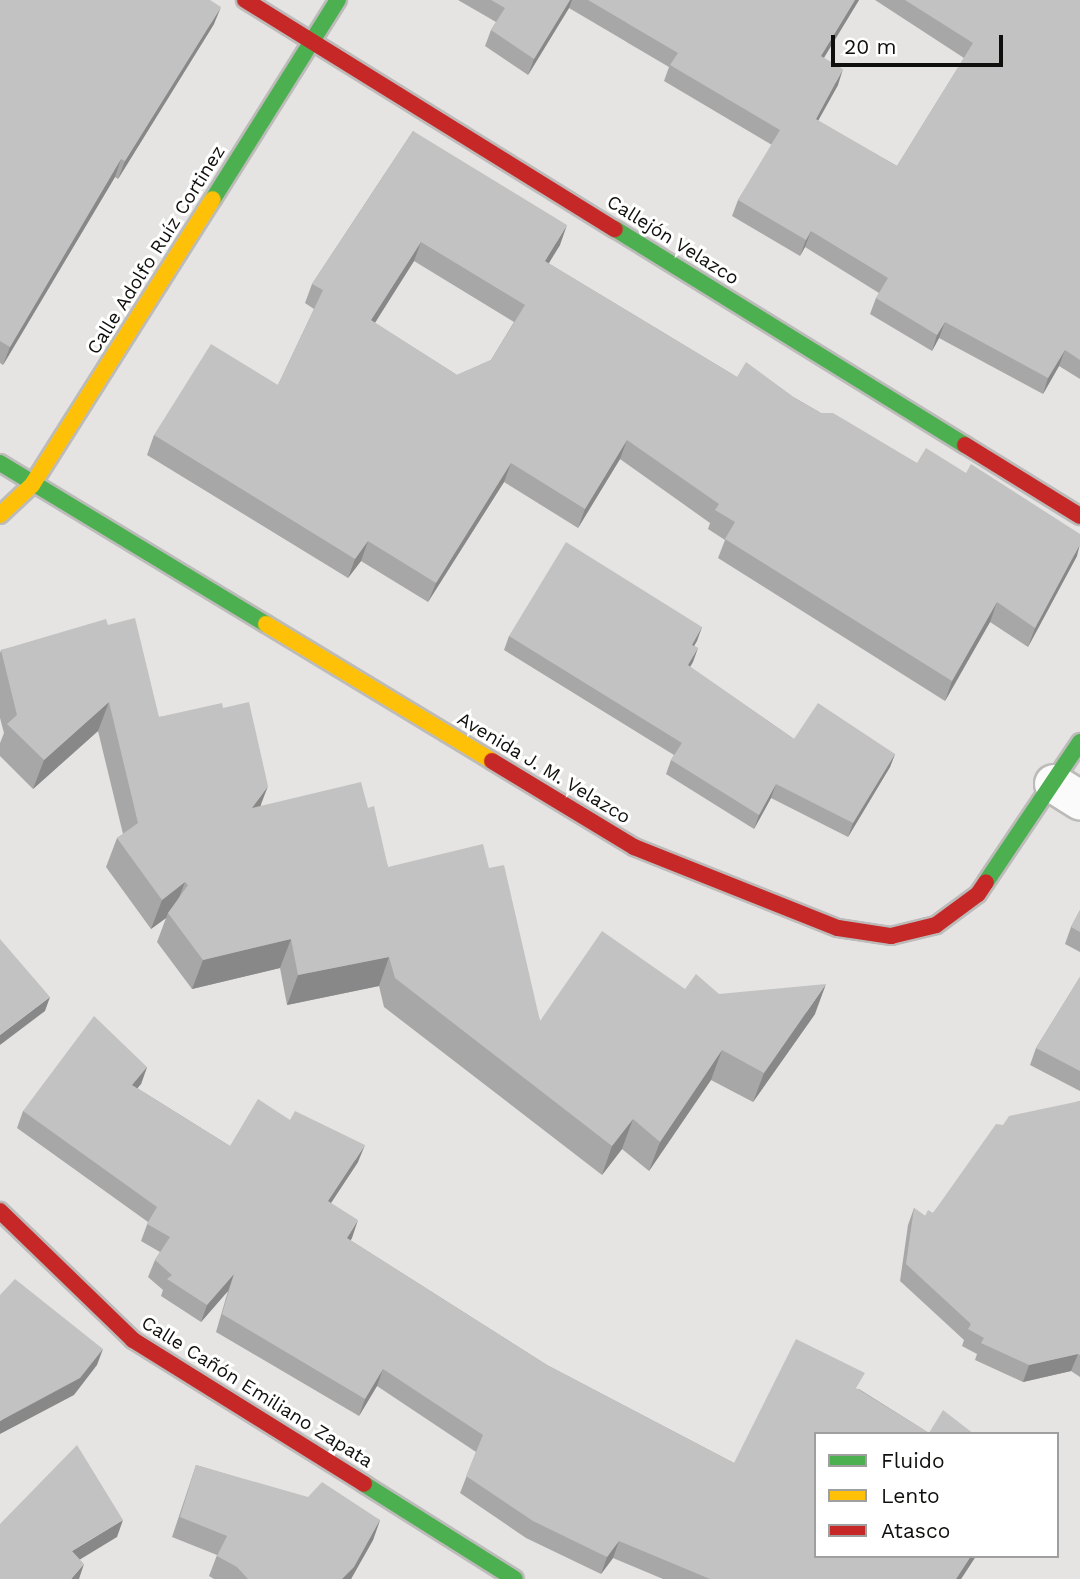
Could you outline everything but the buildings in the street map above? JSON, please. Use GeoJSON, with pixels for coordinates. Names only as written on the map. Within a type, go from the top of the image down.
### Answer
{"type":"FeatureCollection","features":[{"type":"Feature","properties":{"kind":"street","name":"Callejón Velazco"},"geometry":{"type":"LineString","coordinates":[[245,0],[1080,516]]}},
{"type":"Feature","properties":{"kind":"street","name":"Calle Adolfo Ruíz Cortinez"},"geometry":{"type":"LineString","coordinates":[[0,515],[32,485],[338,0]]}},
{"type":"Feature","properties":{"kind":"street","name":"Avenida J. M. Velazco"},"geometry":{"type":"LineString","coordinates":[[0,463],[32,485],[634,847],[838,928],[891,936],[936,925],[978,894],[1067,792],[1080,742]]}},
{"type":"Feature","properties":{"kind":"street","name":"Calle Cañón Emiliano Zapata"},"geometry":{"type":"LineString","coordinates":[[0,1211],[133,1340],[515,1579]]}},
{"type":"Feature","properties":{"kind":"traffic: fast"},"geometry":{"type":"LineString","coordinates":[[213,199],[338,0]]}},
{"type":"Feature","properties":{"kind":"traffic: fast"},"geometry":{"type":"LineString","coordinates":[[615,229],[965,445]]}},
{"type":"Feature","properties":{"kind":"traffic: fast"},"geometry":{"type":"LineString","coordinates":[[0,463],[266,624]]}},
{"type":"Feature","properties":{"kind":"traffic: fast"},"geometry":{"type":"LineString","coordinates":[[986,882],[1080,742]]}},
{"type":"Feature","properties":{"kind":"traffic: fast"},"geometry":{"type":"LineString","coordinates":[[364,1484],[515,1579]]}},
{"type":"Feature","properties":{"kind":"traffic: slow"},"geometry":{"type":"LineString","coordinates":[[0,515],[32,485],[213,199]]}},
{"type":"Feature","properties":{"kind":"traffic: slow"},"geometry":{"type":"LineString","coordinates":[[266,624],[492,761]]}},
{"type":"Feature","properties":{"kind":"traffic: jam"},"geometry":{"type":"LineString","coordinates":[[245,0],[615,229]]}},
{"type":"Feature","properties":{"kind":"traffic: jam"},"geometry":{"type":"LineString","coordinates":[[965,445],[1080,516]]}},
{"type":"Feature","properties":{"kind":"traffic: jam"},"geometry":{"type":"LineString","coordinates":[[492,761],[634,847],[838,928],[891,936],[936,925],[978,894],[986,882]]}},
{"type":"Feature","properties":{"kind":"traffic: jam"},"geometry":{"type":"LineString","coordinates":[[0,1211],[133,1340],[364,1484]]}}]}
